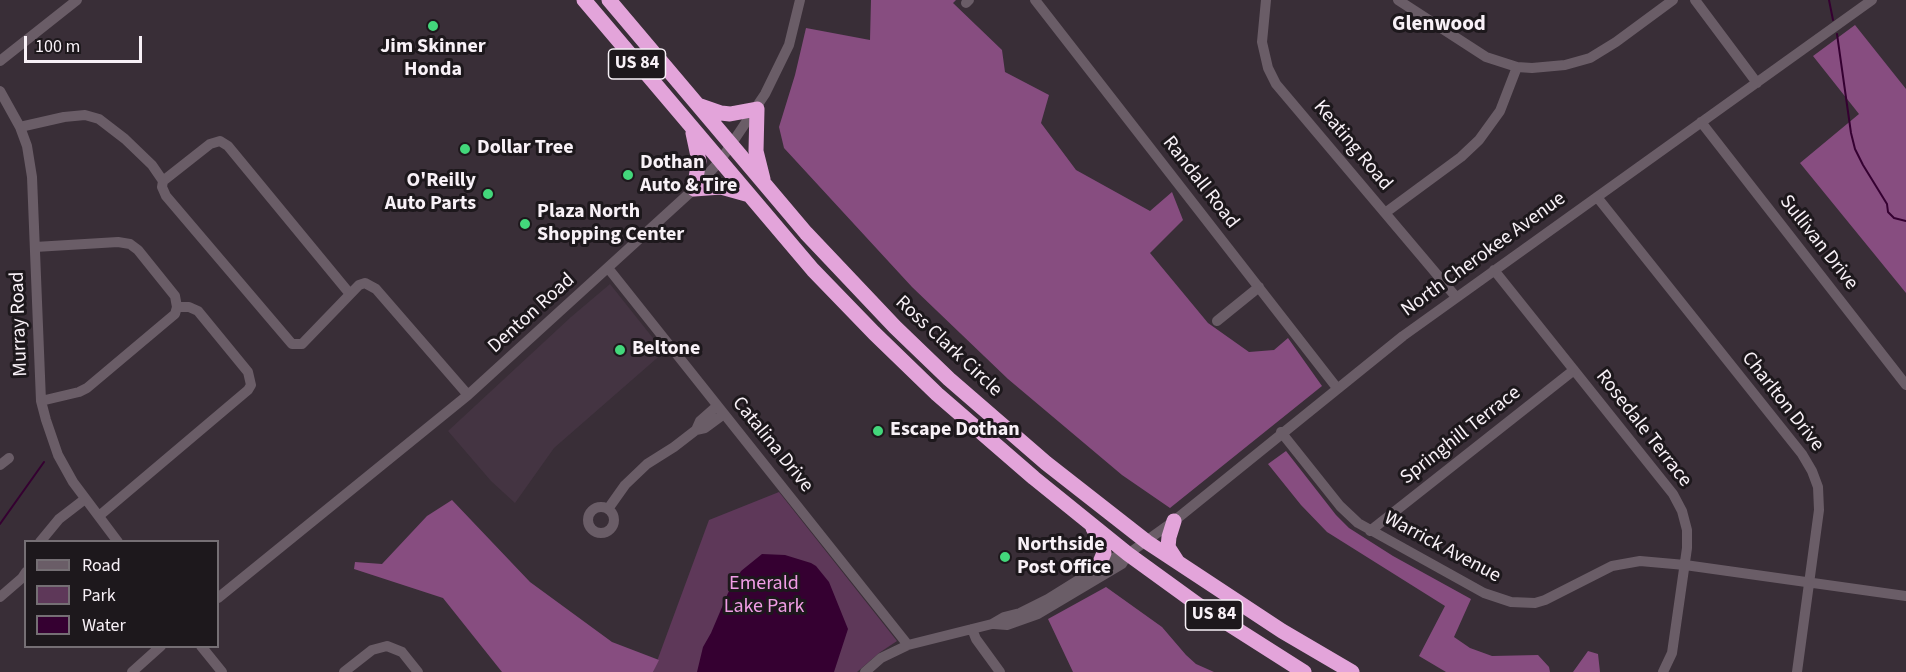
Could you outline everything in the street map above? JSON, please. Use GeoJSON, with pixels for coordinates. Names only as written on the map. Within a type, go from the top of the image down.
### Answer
{"type":"FeatureCollection","features":[{"type":"Feature","properties":{"kind":"highway","name":"Ross Clark Circle"},"geometry":{"type":"LineString","coordinates":[[584,0],[784,237],[845,304],[937,394],[998,448],[1128,554],[1242,634],[1304,672]]}},
{"type":"Feature","properties":{"kind":"highway","name":"Ross Clark Circle"},"geometry":{"type":"LineString","coordinates":[[609,0],[806,233],[860,291],[949,379],[1046,463],[1180,566],[1352,672]]}},
{"type":"Feature","properties":{"kind":"highway"},"geometry":{"type":"LineString","coordinates":[[697,105],[721,113],[757,109],[756,152],[765,185]]}},
{"type":"Feature","properties":{"kind":"highway"},"geometry":{"type":"LineString","coordinates":[[691,127],[698,148],[699,161],[694,189],[721,187],[748,195]]}},
{"type":"Feature","properties":{"kind":"highway"},"geometry":{"type":"LineString","coordinates":[[784,237],[791,233],[806,233]]}},
{"type":"Feature","properties":{"kind":"highway"},"geometry":{"type":"LineString","coordinates":[[845,304],[860,291]]}},
{"type":"Feature","properties":{"kind":"highway"},"geometry":{"type":"LineString","coordinates":[[937,394],[949,379]]}},
{"type":"Feature","properties":{"kind":"highway"},"geometry":{"type":"LineString","coordinates":[[1174,521],[1168,547],[1180,566]]}},
{"type":"Feature","properties":{"kind":"highway"},"geometry":{"type":"LineString","coordinates":[[1090,523],[1101,542],[1104,553],[1098,567]]}},
{"type":"Feature","properties":{"kind":"highway"},"geometry":{"type":"LineString","coordinates":[[1242,634],[1256,614]]}},
{"type":"Feature","properties":{"kind":"street"},"geometry":{"type":"LineString","coordinates":[[0,61],[76,0]]}},
{"type":"Feature","properties":{"kind":"street","name":"Denton Road"},"geometry":{"type":"LineString","coordinates":[[219,597],[468,395],[694,189],[732,146],[757,109],[789,45],[800,0]]}},
{"type":"Feature","properties":{"kind":"street","name":"Randall Road"},"geometry":{"type":"LineString","coordinates":[[1035,0],[1337,388]]}},
{"type":"Feature","properties":{"kind":"street","name":"Keating Road"},"geometry":{"type":"LineString","coordinates":[[1266,0],[1262,42],[1265,59],[1272,76],[1282,91],[1456,297]]}},
{"type":"Feature","properties":{"kind":"street"},"geometry":{"type":"LineString","coordinates":[[1398,0],[1486,57],[1517,67],[1532,68],[1565,65],[1590,58],[1616,42],[1672,0]]}},
{"type":"Feature","properties":{"kind":"street"},"geometry":{"type":"LineString","coordinates":[[1695,0],[1757,82]]}},
{"type":"Feature","properties":{"kind":"street","name":"North Cherokee Avenue"},"geometry":{"type":"LineString","coordinates":[[865,672],[881,658],[908,645],[992,624],[1004,617],[1035,606],[1117,556],[1128,554],[1147,542],[1281,432],[1456,297],[1872,0]]}},
{"type":"Feature","properties":{"kind":"street"},"geometry":{"type":"LineString","coordinates":[[1385,213],[1461,157],[1479,140],[1507,98],[1517,67]]}},
{"type":"Feature","properties":{"kind":"street","name":"Murray Road"},"geometry":{"type":"LineString","coordinates":[[0,91],[20,127],[27,146],[32,177],[41,401],[58,455],[85,499],[117,540]]}},
{"type":"Feature","properties":{"kind":"street"},"geometry":{"type":"LineString","coordinates":[[20,127],[64,117],[85,115],[99,119],[125,139],[152,165],[163,181]]}},
{"type":"Feature","properties":{"kind":"street","name":"Sullivan Drive"},"geometry":{"type":"LineString","coordinates":[[1701,122],[1906,385]]}},
{"type":"Feature","properties":{"kind":"street"},"geometry":{"type":"LineString","coordinates":[[350,294],[228,146],[220,141],[210,144],[163,181],[162,187],[166,196],[292,344],[302,344],[359,285],[365,283],[376,289],[468,395]]}},
{"type":"Feature","properties":{"kind":"street","name":"Charlton Drive"},"geometry":{"type":"LineString","coordinates":[[1597,197],[1808,462],[1816,480],[1820,502],[1797,672]]}},
{"type":"Feature","properties":{"kind":"street"},"geometry":{"type":"LineString","coordinates":[[35,247],[118,242],[130,244],[138,250],[175,296],[177,307],[174,314],[87,388],[41,401]]}},
{"type":"Feature","properties":{"kind":"street","name":"Catalina Drive"},"geometry":{"type":"LineString","coordinates":[[608,268],[908,645]]}},
{"type":"Feature","properties":{"kind":"street","name":"Rosedale Terrace"},"geometry":{"type":"LineString","coordinates":[[1494,270],[1678,502],[1687,530],[1687,548],[1672,653],[1663,672]]}},
{"type":"Feature","properties":{"kind":"street"},"geometry":{"type":"LineString","coordinates":[[1217,321],[1259,287]]}},
{"type":"Feature","properties":{"kind":"street"},"geometry":{"type":"LineString","coordinates":[[99,516],[248,390],[251,385],[248,372],[198,311],[189,307],[177,307]]}},
{"type":"Feature","properties":{"kind":"street","name":"Springhill Terrace"},"geometry":{"type":"LineString","coordinates":[[1370,531],[1574,370]]}},
{"type":"Feature","properties":{"kind":"street"},"geometry":{"type":"LineString","coordinates":[[608,509],[625,485],[647,464],[696,430],[705,428],[721,410]]}},
{"type":"Feature","properties":{"kind":"street","name":"Warrick Avenue"},"geometry":{"type":"LineString","coordinates":[[1281,432],[1340,506],[1370,531],[1484,593],[1511,602],[1535,603],[1545,600],[1601,571],[1624,563],[1640,561],[1685,565],[1906,596]]}},
{"type":"Feature","properties":{"kind":"street"},"geometry":{"type":"LineString","coordinates":[[42,540],[59,519],[85,499]]}},
{"type":"Feature","properties":{"kind":"street","name":"North Cherokee Avenue"},"geometry":{"type":"LineString","coordinates":[[992,624],[1006,625],[1038,614],[1122,564],[1128,554]]}},
{"type":"Feature","properties":{"kind":"street"},"geometry":{"type":"LineString","coordinates":[[0,597],[24,575]]}},
{"type":"Feature","properties":{"kind":"street"},"geometry":{"type":"LineString","coordinates":[[972,629],[976,639],[1000,672]]}},
{"type":"Feature","properties":{"kind":"street"},"geometry":{"type":"LineString","coordinates":[[344,672],[372,650],[387,646],[402,652],[418,672]]}},
{"type":"Feature","properties":{"kind":"street"},"geometry":{"type":"LineString","coordinates":[[132,672],[159,648]]}},
{"type":"Feature","properties":{"kind":"street"},"geometry":{"type":"LineString","coordinates":[[203,648],[222,672]]}},
{"type":"Feature","properties":{"kind":"shaded area"},"geometry":{"type":"Polygon","coordinates":[[[871,0],[956,0],[953,3],[1002,50],[1005,72],[1049,95],[1041,123],[1076,170],[1150,211],[1172,192],[1183,220],[1150,253],[1208,323],[1249,352],[1274,350],[1288,338],[1322,386],[1170,508],[1122,475],[1008,379],[912,287],[784,148],[779,127],[806,28],[870,40],[871,0]]]}},
{"type":"Feature","properties":{"kind":"shaded area"},"geometry":{"type":"Polygon","coordinates":[[[1855,25],[1906,89],[1906,293],[1800,163],[1859,114],[1813,56],[1855,25]]]}},
{"type":"Feature","properties":{"kind":"shaded area"},"geometry":{"type":"Polygon","coordinates":[[[610,284],[664,352],[554,448],[515,503],[491,481],[448,431],[610,284]]]}},
{"type":"Feature","properties":{"kind":"shaded area"},"geometry":{"type":"Polygon","coordinates":[[[1286,451],[1336,515],[1349,528],[1393,556],[1471,599],[1454,637],[1470,648],[1492,656],[1538,655],[1549,667],[1550,672],[1446,672],[1419,656],[1445,606],[1327,532],[1301,505],[1268,464],[1286,451]]]}},
{"type":"Feature","properties":{"kind":"shaded area"},"geometry":{"type":"Polygon","coordinates":[[[452,500],[530,582],[612,642],[659,660],[653,672],[502,672],[443,598],[354,569],[355,562],[382,564],[427,516],[452,500]]]}},
{"type":"Feature","properties":{"kind":"shaded area"},"geometry":{"type":"Polygon","coordinates":[[[1106,587],[1162,627],[1196,664],[1214,672],[1073,672],[1048,619],[1106,587]]]}},
{"type":"Feature","properties":{"kind":"shaded area"},"geometry":{"type":"Polygon","coordinates":[[[1588,651],[1598,654],[1600,672],[1573,672],[1588,651]]]}},
{"type":"Feature","properties":{"kind":"green space","name":"Emerald Lake Park"},"geometry":{"type":"Polygon","coordinates":[[[779,492],[897,641],[857,672],[653,672],[709,520],[779,492]]]}},
{"type":"Feature","properties":{"kind":"water"},"geometry":{"type":"Polygon","coordinates":[[[762,554],[785,555],[811,563],[829,582],[848,629],[834,672],[697,672],[703,647],[728,593],[741,571],[762,554]]]}},
{"type":"Feature","properties":{"kind":"waterway"},"geometry":{"type":"LineString","coordinates":[[1829,0],[1833,20]]}},
{"type":"Feature","properties":{"kind":"waterway"},"geometry":{"type":"LineString","coordinates":[[1837,34],[1855,149],[1887,204],[1888,212],[1894,218],[1906,221]]}},
{"type":"Feature","properties":{"kind":"waterway"},"geometry":{"type":"LineString","coordinates":[[0,524],[44,462]]}},
{"type":"Feature","properties":{"kind":"place","name":"Jim Skinner Honda"},"geometry":{"type":"Point","coordinates":[433,26]}},
{"type":"Feature","properties":{"kind":"place","name":"Dollar Tree"},"geometry":{"type":"Point","coordinates":[465,149]}},
{"type":"Feature","properties":{"kind":"place","name":"Dothan Auto & Tire"},"geometry":{"type":"Point","coordinates":[628,175]}},
{"type":"Feature","properties":{"kind":"place","name":"O'Reilly Auto Parts"},"geometry":{"type":"Point","coordinates":[488,194]}},
{"type":"Feature","properties":{"kind":"place","name":"Plaza North Shopping Center"},"geometry":{"type":"Point","coordinates":[525,224]}},
{"type":"Feature","properties":{"kind":"place","name":"Beltone"},"geometry":{"type":"Point","coordinates":[620,350]}},
{"type":"Feature","properties":{"kind":"place","name":"Escape Dothan"},"geometry":{"type":"Point","coordinates":[878,431]}},
{"type":"Feature","properties":{"kind":"place","name":"Northside Post Office"},"geometry":{"type":"Point","coordinates":[1005,557]}},
{"type":"Feature","properties":{"kind":"district","name":"Glenwood"},"geometry":{"type":"Point","coordinates":[1439,25]}}]}
